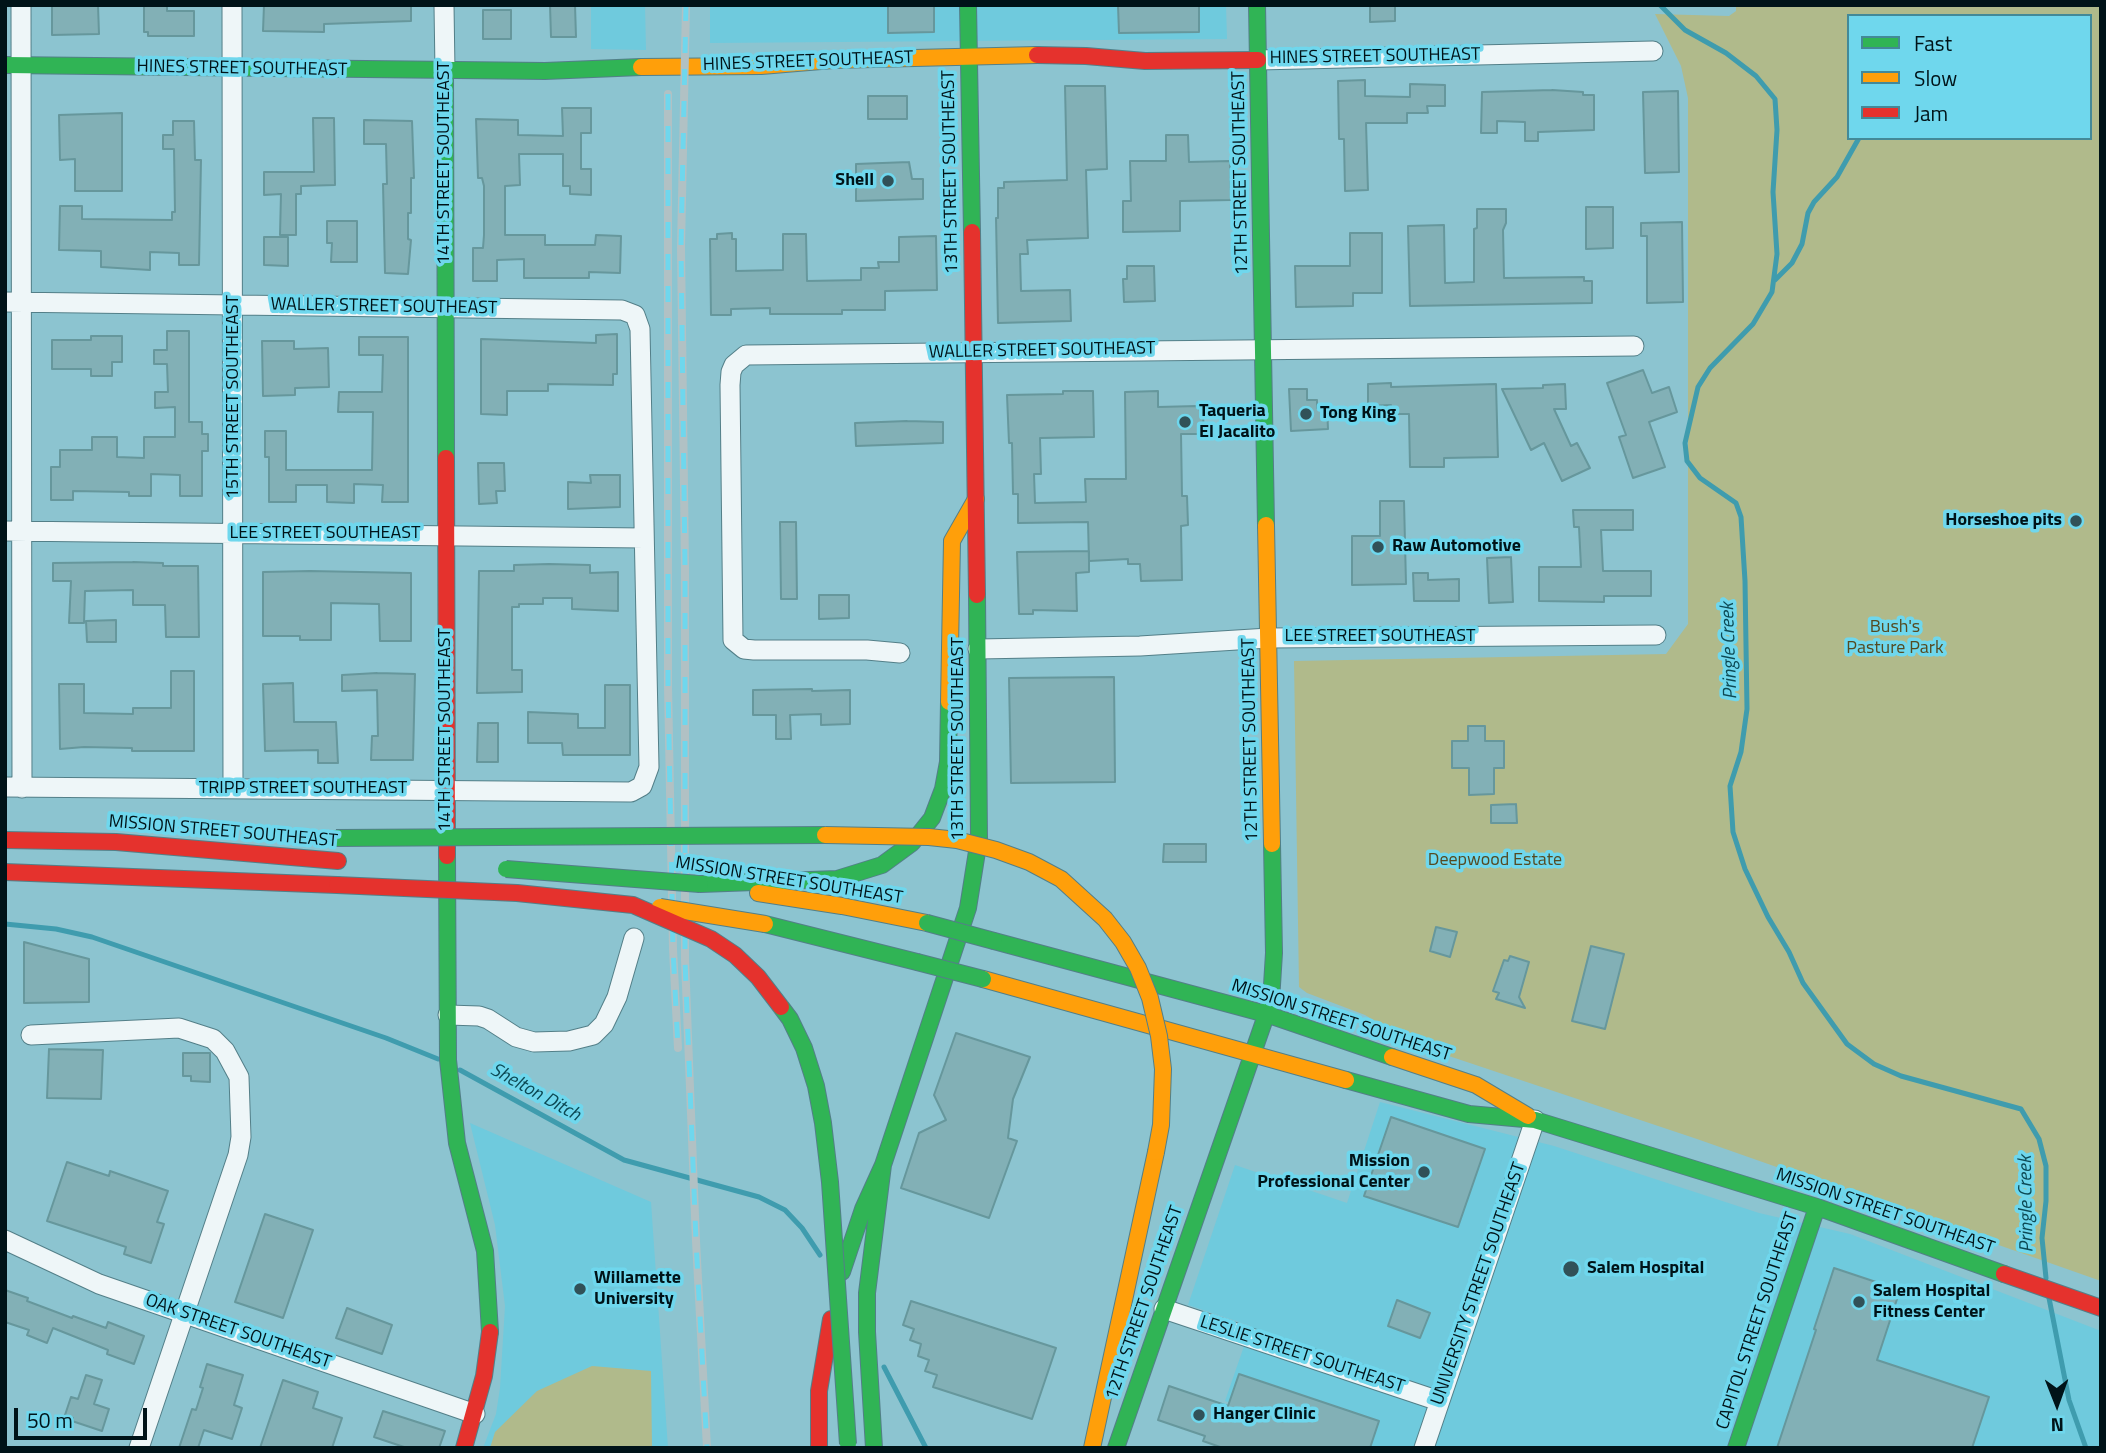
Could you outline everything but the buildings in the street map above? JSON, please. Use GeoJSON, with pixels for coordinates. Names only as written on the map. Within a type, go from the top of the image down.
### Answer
{"type":"FeatureCollection","features":[{"type":"Feature","properties":{"kind":"main road","name":"13TH STREET SOUTHEAST"},"geometry":{"type":"LineString","coordinates":[[819,1448],[819,1391],[827,1335],[848,1252],[863,1209],[883,1165],[968,908],[976,869],[979,839],[978,649],[968,5]]}},
{"type":"Feature","properties":{"kind":"main road","name":"12TH STREET SOUTHEAST"},"geometry":{"type":"LineString","coordinates":[[1116,1448],[1271,1001],[1274,953],[1257,5]]}},
{"type":"Feature","properties":{"kind":"main road","name":"HINES STREET SOUTHEAST"},"geometry":{"type":"LineString","coordinates":[[13,65],[545,71],[1055,55],[1145,61],[1258,60]]}},
{"type":"Feature","properties":{"kind":"main road","name":"14TH STREET SOUTHEAST"},"geometry":{"type":"LineString","coordinates":[[445,71],[450,1095],[457,1143],[477,1217],[488,1278],[491,1328],[484,1376],[464,1448]]}},
{"type":"Feature","properties":{"kind":"main road"},"geometry":{"type":"LineString","coordinates":[[768,888],[837,879],[883,865],[912,843],[932,818],[943,789],[948,762],[952,541],[976,499]]}},
{"type":"Feature","properties":{"kind":"main road"},"geometry":{"type":"LineString","coordinates":[[330,838],[916,836],[957,840],[996,850],[1029,862],[1061,879],[1105,919],[1123,942],[1138,968],[1150,998],[1160,1036],[1161,1125],[1092,1448]]}},
{"type":"Feature","properties":{"kind":"main road"},"geometry":{"type":"LineString","coordinates":[[116,842],[250,838]]}},
{"type":"Feature","properties":{"kind":"main road","name":"MISSION STREET SOUTHEAST"},"geometry":{"type":"LineString","coordinates":[[5,840],[116,842],[344,861]]}},
{"type":"Feature","properties":{"kind":"main road"},"geometry":{"type":"LineString","coordinates":[[434,866],[462,867]]}},
{"type":"Feature","properties":{"kind":"main road","name":"MISSION STREET SOUTHEAST"},"geometry":{"type":"LineString","coordinates":[[489,868],[768,888],[927,923],[1266,1014],[1476,1085],[1535,1120]]}},
{"type":"Feature","properties":{"kind":"main road","name":"MISSION STREET SOUTHEAST"},"geometry":{"type":"LineString","coordinates":[[5,872],[517,894],[632,905],[765,924],[984,979],[1469,1114],[1535,1120],[1817,1207],[2098,1307]]}},
{"type":"Feature","properties":{"kind":"main road"},"geometry":{"type":"LineString","coordinates":[[632,905],[711,939],[735,955],[775,998],[804,1048],[823,1123],[830,1182],[848,1446]]}},
{"type":"Feature","properties":{"kind":"main road"},"geometry":{"type":"LineString","coordinates":[[874,1448],[867,1332],[870,1260],[883,1165]]}},
{"type":"Feature","properties":{"kind":"main road","name":"CAPITOL STREET SOUTHEAST"},"geometry":{"type":"LineString","coordinates":[[1736,1448],[1817,1207]]}},
{"type":"Feature","properties":{"kind":"street"},"geometry":{"type":"LineString","coordinates":[[14,787],[13,65],[21,5]]}},
{"type":"Feature","properties":{"kind":"street","name":"15TH STREET SOUTHEAST"},"geometry":{"type":"LineString","coordinates":[[232,5],[233,789]]}},
{"type":"Feature","properties":{"kind":"street","name":"14TH STREET SOUTHEAST"},"geometry":{"type":"LineString","coordinates":[[444,5],[445,71]]}},
{"type":"Feature","properties":{"kind":"street","name":"HINES STREET SOUTHEAST"},"geometry":{"type":"LineString","coordinates":[[1258,60],[1653,51]]}},
{"type":"Feature","properties":{"kind":"street","name":"WALLER STREET SOUTHEAST"},"geometry":{"type":"LineString","coordinates":[[13,302],[622,310],[635,315],[640,329],[645,538]]}},
{"type":"Feature","properties":{"kind":"street","name":"WALLER STREET SOUTHEAST"},"geometry":{"type":"LineString","coordinates":[[900,653],[867,650],[754,650],[736,645],[732,634],[730,385],[734,365],[746,355],[1634,346]]}},
{"type":"Feature","properties":{"kind":"street","name":"LEE STREET SOUTHEAST"},"geometry":{"type":"LineString","coordinates":[[13,531],[645,538]]}},
{"type":"Feature","properties":{"kind":"street","name":"TRIPP STREET SOUTHEAST"},"geometry":{"type":"LineString","coordinates":[[14,787],[631,792],[642,786],[649,767],[645,538]]}},
{"type":"Feature","properties":{"kind":"street","name":"LEE STREET SOUTHEAST"},"geometry":{"type":"LineString","coordinates":[[978,649],[1140,646],[1269,638],[1656,635]]}},
{"type":"Feature","properties":{"kind":"street"},"geometry":{"type":"LineString","coordinates":[[448,1021],[479,1016],[516,1037],[534,1042],[569,1041],[593,1035],[600,1030],[617,997],[634,938]]}},
{"type":"Feature","properties":{"kind":"street"},"geometry":{"type":"LineString","coordinates":[[31,1035],[179,1028],[214,1039],[225,1051],[239,1077],[241,1137],[230,1180],[139,1448]]}},
{"type":"Feature","properties":{"kind":"street","name":"UNIVERSITY STREET SOUTHEAST"},"geometry":{"type":"LineString","coordinates":[[1424,1448],[1535,1120]]}},
{"type":"Feature","properties":{"kind":"street","name":"OAK STREET SOUTHEAST"},"geometry":{"type":"LineString","coordinates":[[5,1240],[99,1284],[475,1414]]}},
{"type":"Feature","properties":{"kind":"street","name":"LESLIE STREET SOUTHEAST"},"geometry":{"type":"LineString","coordinates":[[1164,1309],[1439,1401]]}},
{"type":"Feature","properties":{"kind":"shaded area"},"geometry":{"type":"Polygon","coordinates":[[[591,5],[645,5],[646,50],[591,49],[591,5]]]}},
{"type":"Feature","properties":{"kind":"shaded area"},"geometry":{"type":"Polygon","coordinates":[[[710,5],[1226,5],[1227,39],[710,43],[710,5]]]}},
{"type":"Feature","properties":{"kind":"shaded area","name":"Salem Hospital"},"geometry":{"type":"Polygon","coordinates":[[[1380,1102],[1554,1146],[1759,1213],[1850,1234],[2101,1331],[2101,1448],[1233,1448],[1247,1409],[1225,1401],[1251,1326],[1188,1305],[1235,1165],[1347,1203],[1380,1102]]]}},
{"type":"Feature","properties":{"kind":"shaded area","name":"Willamette University"},"geometry":{"type":"Polygon","coordinates":[[[470,1123],[651,1202],[668,1448],[483,1448],[496,1414],[505,1306],[495,1225],[470,1123]]]}},
{"type":"Feature","properties":{"kind":"green space","name":"Bush's Pasture Park"},"geometry":{"type":"Polygon","coordinates":[[[1736,5],[2101,5],[2101,1281],[1697,1139],[1413,1044],[1365,1015],[1307,993],[1299,987],[1294,661],[1666,654],[1688,624],[1688,98],[1681,66],[1655,14],[1729,16],[1736,11],[1736,5]]]}},
{"type":"Feature","properties":{"kind":"green space"},"geometry":{"type":"Polygon","coordinates":[[[592,1366],[651,1371],[652,1448],[490,1448],[495,1432],[537,1391],[592,1366]]]}},
{"type":"Feature","properties":{"kind":"waterway","name":"Pringle Creek"},"geometry":{"type":"LineString","coordinates":[[1660,5],[1685,30],[1726,53],[1756,76],[1775,99],[1777,130],[1773,192],[1777,254],[1772,292],[1753,324],[1710,368],[1698,387],[1685,443],[1687,461],[1700,478],[1736,503],[1741,517],[1747,709],[1741,752],[1730,786],[1733,832],[1745,869],[1803,983],[1847,1044],[1874,1064],[1901,1076],[2021,1109],[2039,1139],[2046,1166],[2042,1238],[2046,1278]]}},
{"type":"Feature","properties":{"kind":"waterway"},"geometry":{"type":"LineString","coordinates":[[1775,280],[1792,263],[1802,244],[1808,213],[1814,202],[1837,177],[1858,140]]}},
{"type":"Feature","properties":{"kind":"waterway","name":"Shelton Ditch"},"geometry":{"type":"LineString","coordinates":[[5,924],[56,929],[92,937],[386,1038],[438,1059]]}},
{"type":"Feature","properties":{"kind":"waterway","name":"Shelton Ditch"},"geometry":{"type":"LineString","coordinates":[[460,1070],[624,1160],[759,1197],[785,1210],[802,1228],[820,1255]]}},
{"type":"Feature","properties":{"kind":"waterway","name":"Pringle Creek"},"geometry":{"type":"LineString","coordinates":[[2049,1298],[2069,1400],[2086,1448]]}},
{"type":"Feature","properties":{"kind":"waterway","name":"Shelton Ditch"},"geometry":{"type":"LineString","coordinates":[[884,1367],[926,1448]]}},
{"type":"Feature","properties":{"kind":"railway"},"geometry":{"type":"LineString","coordinates":[[686,5],[681,247],[685,567],[685,960],[707,1448]]}},
{"type":"Feature","properties":{"kind":"railway"},"geometry":{"type":"LineString","coordinates":[[668,94],[668,686],[673,949],[678,1048]]}},
{"type":"Feature","properties":{"kind":"traffic: fast"},"geometry":{"type":"LineString","coordinates":[[968,5],[972,232]]}},
{"type":"Feature","properties":{"kind":"traffic: fast"},"geometry":{"type":"LineString","coordinates":[[1257,5],[1266,525]]}},
{"type":"Feature","properties":{"kind":"traffic: fast"},"geometry":{"type":"LineString","coordinates":[[5,65],[545,71],[641,67]]}},
{"type":"Feature","properties":{"kind":"traffic: fast"},"geometry":{"type":"LineString","coordinates":[[445,71],[446,458]]}},
{"type":"Feature","properties":{"kind":"traffic: fast"},"geometry":{"type":"LineString","coordinates":[[842,1272],[863,1209],[883,1165],[968,908],[979,839],[977,595]]}},
{"type":"Feature","properties":{"kind":"traffic: fast"},"geometry":{"type":"LineString","coordinates":[[700,884],[837,879],[882,865],[912,843],[932,818],[943,789],[948,762],[949,702]]}},
{"type":"Feature","properties":{"kind":"traffic: fast"},"geometry":{"type":"LineString","coordinates":[[336,838],[825,835]]}},
{"type":"Feature","properties":{"kind":"traffic: fast"},"geometry":{"type":"LineString","coordinates":[[1116,1448],[1271,1001],[1274,953],[1272,844]]}},
{"type":"Feature","properties":{"kind":"traffic: fast"},"geometry":{"type":"LineString","coordinates":[[447,856],[448,1060],[457,1143],[485,1251],[490,1332]]}},
{"type":"Feature","properties":{"kind":"traffic: fast"},"geometry":{"type":"LineString","coordinates":[[506,869],[700,884]]}},
{"type":"Feature","properties":{"kind":"traffic: fast"},"geometry":{"type":"LineString","coordinates":[[927,923],[994,941]]}},
{"type":"Feature","properties":{"kind":"traffic: fast"},"geometry":{"type":"LineString","coordinates":[[765,924],[917,962]]}},
{"type":"Feature","properties":{"kind":"traffic: fast"},"geometry":{"type":"LineString","coordinates":[[994,941],[1266,1014],[1392,1057]]}},
{"type":"Feature","properties":{"kind":"traffic: fast"},"geometry":{"type":"LineString","coordinates":[[917,962],[983,979]]}},
{"type":"Feature","properties":{"kind":"traffic: fast"},"geometry":{"type":"LineString","coordinates":[[781,1007],[804,1048],[816,1086],[823,1123],[830,1182],[848,1444]]}},
{"type":"Feature","properties":{"kind":"traffic: fast"},"geometry":{"type":"LineString","coordinates":[[1346,1080],[1469,1114],[1535,1120],[1817,1207],[2004,1274]]}},
{"type":"Feature","properties":{"kind":"traffic: fast"},"geometry":{"type":"LineString","coordinates":[[874,1448],[867,1293],[883,1165]]}},
{"type":"Feature","properties":{"kind":"traffic: fast"},"geometry":{"type":"LineString","coordinates":[[1736,1448],[1817,1207]]}},
{"type":"Feature","properties":{"kind":"traffic: slow"},"geometry":{"type":"LineString","coordinates":[[641,67],[761,66],[833,60],[1037,55]]}},
{"type":"Feature","properties":{"kind":"traffic: slow"},"geometry":{"type":"LineString","coordinates":[[949,702],[952,541],[976,499]]}},
{"type":"Feature","properties":{"kind":"traffic: slow"},"geometry":{"type":"LineString","coordinates":[[1266,525],[1272,844]]}},
{"type":"Feature","properties":{"kind":"traffic: slow"},"geometry":{"type":"LineString","coordinates":[[825,835],[929,837],[957,840],[996,850],[1029,862],[1061,879],[1105,919],[1138,968],[1150,998],[1159,1036],[1163,1069],[1161,1125],[1156,1152]]}},
{"type":"Feature","properties":{"kind":"traffic: slow"},"geometry":{"type":"LineString","coordinates":[[758,893],[927,923]]}},
{"type":"Feature","properties":{"kind":"traffic: slow"},"geometry":{"type":"LineString","coordinates":[[660,907],[765,924]]}},
{"type":"Feature","properties":{"kind":"traffic: slow"},"geometry":{"type":"LineString","coordinates":[[983,979],[1346,1080]]}},
{"type":"Feature","properties":{"kind":"traffic: slow"},"geometry":{"type":"LineString","coordinates":[[1392,1057],[1476,1085],[1528,1116]]}},
{"type":"Feature","properties":{"kind":"traffic: slow"},"geometry":{"type":"LineString","coordinates":[[1092,1448],[1156,1152]]}},
{"type":"Feature","properties":{"kind":"traffic: jam"},"geometry":{"type":"LineString","coordinates":[[1037,55],[1145,61],[1258,60]]}},
{"type":"Feature","properties":{"kind":"traffic: jam"},"geometry":{"type":"LineString","coordinates":[[972,232],[977,595]]}},
{"type":"Feature","properties":{"kind":"traffic: jam"},"geometry":{"type":"LineString","coordinates":[[446,458],[447,856]]}},
{"type":"Feature","properties":{"kind":"traffic: jam"},"geometry":{"type":"LineString","coordinates":[[5,840],[116,842],[338,861]]}},
{"type":"Feature","properties":{"kind":"traffic: jam"},"geometry":{"type":"LineString","coordinates":[[5,872],[337,885]]}},
{"type":"Feature","properties":{"kind":"traffic: jam"},"geometry":{"type":"LineString","coordinates":[[337,885],[517,893],[633,905],[711,939],[735,955],[758,977],[781,1007]]}},
{"type":"Feature","properties":{"kind":"traffic: jam"},"geometry":{"type":"LineString","coordinates":[[2004,1274],[2101,1308]]}},
{"type":"Feature","properties":{"kind":"traffic: jam"},"geometry":{"type":"LineString","coordinates":[[819,1448],[819,1391],[831,1319]]}},
{"type":"Feature","properties":{"kind":"traffic: jam"},"geometry":{"type":"LineString","coordinates":[[464,1448],[484,1376],[490,1332]]}},
{"type":"Feature","properties":{"kind":"place","name":"Shell"},"geometry":{"type":"Point","coordinates":[888,181]}},
{"type":"Feature","properties":{"kind":"place","name":"Tong King"},"geometry":{"type":"Point","coordinates":[1306,414]}},
{"type":"Feature","properties":{"kind":"place","name":"Taqueria El Jacalito"},"geometry":{"type":"Point","coordinates":[1185,422]}},
{"type":"Feature","properties":{"kind":"place","name":"Horseshoe pits"},"geometry":{"type":"Point","coordinates":[2076,521]}},
{"type":"Feature","properties":{"kind":"place","name":"Raw Automotive"},"geometry":{"type":"Point","coordinates":[1378,547]}},
{"type":"Feature","properties":{"kind":"place","name":"Mission Professional Center"},"geometry":{"type":"Point","coordinates":[1424,1172]}},
{"type":"Feature","properties":{"kind":"place","name":"Salem Hospital"},"geometry":{"type":"Point","coordinates":[1571,1269]}},
{"type":"Feature","properties":{"kind":"place","name":"Willamette University"},"geometry":{"type":"Point","coordinates":[580,1289]}},
{"type":"Feature","properties":{"kind":"place","name":"Salem Hospital Fitness Center"},"geometry":{"type":"Point","coordinates":[1859,1302]}},
{"type":"Feature","properties":{"kind":"place","name":"Hanger Clinic"},"geometry":{"type":"Point","coordinates":[1199,1415]}},
{"type":"Feature","properties":{"kind":"park label","name":"Deepwood Estate"},"geometry":{"type":"Point","coordinates":[1495,861]}}]}
